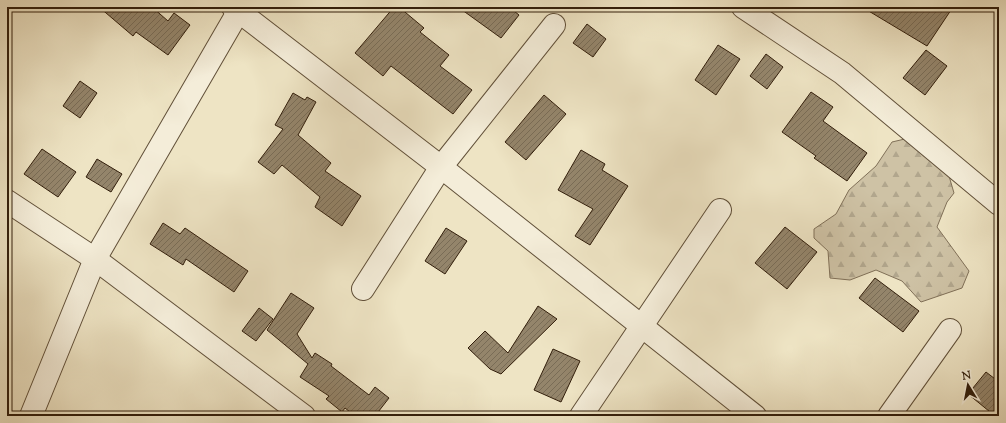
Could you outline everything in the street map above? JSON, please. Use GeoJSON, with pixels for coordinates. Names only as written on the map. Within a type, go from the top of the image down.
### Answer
{"type":"FeatureCollection","features":[{"type":"Feature","properties":{"kind":"street"},"geometry":{"type":"LineString","coordinates":[[743,7],[842,73],[999,204]]}},
{"type":"Feature","properties":{"kind":"street"},"geometry":{"type":"LineString","coordinates":[[31,416],[95,259],[237,8],[756,416]]}},
{"type":"Feature","properties":{"kind":"street"},"geometry":{"type":"LineString","coordinates":[[363,289],[441,167],[554,25]]}},
{"type":"Feature","properties":{"kind":"street"},"geometry":{"type":"LineString","coordinates":[[7,201],[95,259],[304,416]]}},
{"type":"Feature","properties":{"kind":"street"},"geometry":{"type":"LineString","coordinates":[[581,416],[720,210]]}},
{"type":"Feature","properties":{"kind":"street"},"geometry":{"type":"LineString","coordinates":[[889,416],[950,330]]}},
{"type":"Feature","properties":{"kind":"green space"},"geometry":{"type":"Polygon","coordinates":[[[909,138],[949,176],[954,193],[947,202],[937,227],[969,271],[962,288],[921,302],[902,281],[876,270],[850,280],[830,278],[828,251],[814,238],[814,229],[836,214],[849,190],[876,166],[892,142],[909,138]]]}},
{"type":"Feature","properties":{"kind":"building"},"geometry":{"type":"Polygon","coordinates":[[[99,7],[152,7],[168,21],[174,13],[190,25],[168,55],[136,32],[133,36],[99,7]]]}},
{"type":"Feature","properties":{"kind":"building"},"geometry":{"type":"Polygon","coordinates":[[[394,7],[399,7],[424,28],[420,32],[449,55],[440,66],[472,90],[453,114],[391,66],[383,76],[355,53],[394,7]]]}},
{"type":"Feature","properties":{"kind":"building"},"geometry":{"type":"Polygon","coordinates":[[[458,7],[509,7],[519,15],[501,38],[458,7]]]}},
{"type":"Feature","properties":{"kind":"building"},"geometry":{"type":"Polygon","coordinates":[[[862,7],[953,7],[927,46],[862,7]]]}},
{"type":"Feature","properties":{"kind":"building"},"geometry":{"type":"Polygon","coordinates":[[[587,24],[606,39],[593,57],[573,43],[587,24]]]}},
{"type":"Feature","properties":{"kind":"building"},"geometry":{"type":"Polygon","coordinates":[[[718,45],[740,59],[716,95],[695,80],[718,45]]]}},
{"type":"Feature","properties":{"kind":"building"},"geometry":{"type":"Polygon","coordinates":[[[926,50],[947,66],[925,95],[903,78],[926,50]]]}},
{"type":"Feature","properties":{"kind":"building"},"geometry":{"type":"Polygon","coordinates":[[[766,54],[783,67],[767,89],[750,76],[766,54]]]}},
{"type":"Feature","properties":{"kind":"building"},"geometry":{"type":"Polygon","coordinates":[[[80,81],[97,93],[80,118],[63,106],[80,81]]]}},
{"type":"Feature","properties":{"kind":"building"},"geometry":{"type":"Polygon","coordinates":[[[811,92],[833,107],[823,121],[867,153],[847,181],[814,158],[816,156],[782,132],[811,92]]]}},
{"type":"Feature","properties":{"kind":"building"},"geometry":{"type":"Polygon","coordinates":[[[293,93],[305,100],[307,97],[316,102],[298,135],[331,163],[325,171],[361,196],[342,226],[315,207],[320,197],[282,165],[274,174],[258,162],[283,129],[275,125],[293,93]]]}},
{"type":"Feature","properties":{"kind":"building"},"geometry":{"type":"Polygon","coordinates":[[[544,95],[566,114],[526,160],[505,142],[544,95]]]}},
{"type":"Feature","properties":{"kind":"building"},"geometry":{"type":"Polygon","coordinates":[[[42,149],[76,172],[58,197],[24,174],[42,149]]]}},
{"type":"Feature","properties":{"kind":"building"},"geometry":{"type":"Polygon","coordinates":[[[581,150],[605,164],[602,170],[628,186],[590,245],[575,236],[593,209],[558,190],[581,150]]]}},
{"type":"Feature","properties":{"kind":"building"},"geometry":{"type":"Polygon","coordinates":[[[97,159],[122,174],[111,192],[86,177],[97,159]]]}},
{"type":"Feature","properties":{"kind":"building"},"geometry":{"type":"Polygon","coordinates":[[[163,223],[180,234],[185,228],[248,271],[234,292],[186,259],[183,265],[150,244],[163,223]]]}},
{"type":"Feature","properties":{"kind":"building"},"geometry":{"type":"Polygon","coordinates":[[[785,227],[817,252],[787,289],[755,263],[785,227]]]}},
{"type":"Feature","properties":{"kind":"building"},"geometry":{"type":"Polygon","coordinates":[[[446,228],[467,241],[445,274],[425,261],[446,228]]]}},
{"type":"Feature","properties":{"kind":"building"},"geometry":{"type":"Polygon","coordinates":[[[875,278],[919,311],[903,332],[859,298],[875,278]]]}},
{"type":"Feature","properties":{"kind":"building"},"geometry":{"type":"Polygon","coordinates":[[[291,293],[314,308],[297,334],[312,358],[315,353],[332,364],[331,366],[369,395],[375,387],[389,398],[375,416],[355,416],[345,408],[342,412],[326,399],[329,396],[300,377],[308,364],[267,330],[291,293]]]}},
{"type":"Feature","properties":{"kind":"building"},"geometry":{"type":"Polygon","coordinates":[[[538,306],[557,319],[501,374],[490,369],[468,348],[485,331],[508,353],[538,306]]]}},
{"type":"Feature","properties":{"kind":"building"},"geometry":{"type":"Polygon","coordinates":[[[259,308],[273,319],[256,341],[242,331],[259,308]]]}},
{"type":"Feature","properties":{"kind":"building"},"geometry":{"type":"Polygon","coordinates":[[[553,349],[580,361],[561,402],[534,390],[553,349]]]}},
{"type":"Feature","properties":{"kind":"building"},"geometry":{"type":"Polygon","coordinates":[[[986,372],[999,382],[999,416],[995,416],[968,394],[986,372]]]}}]}
